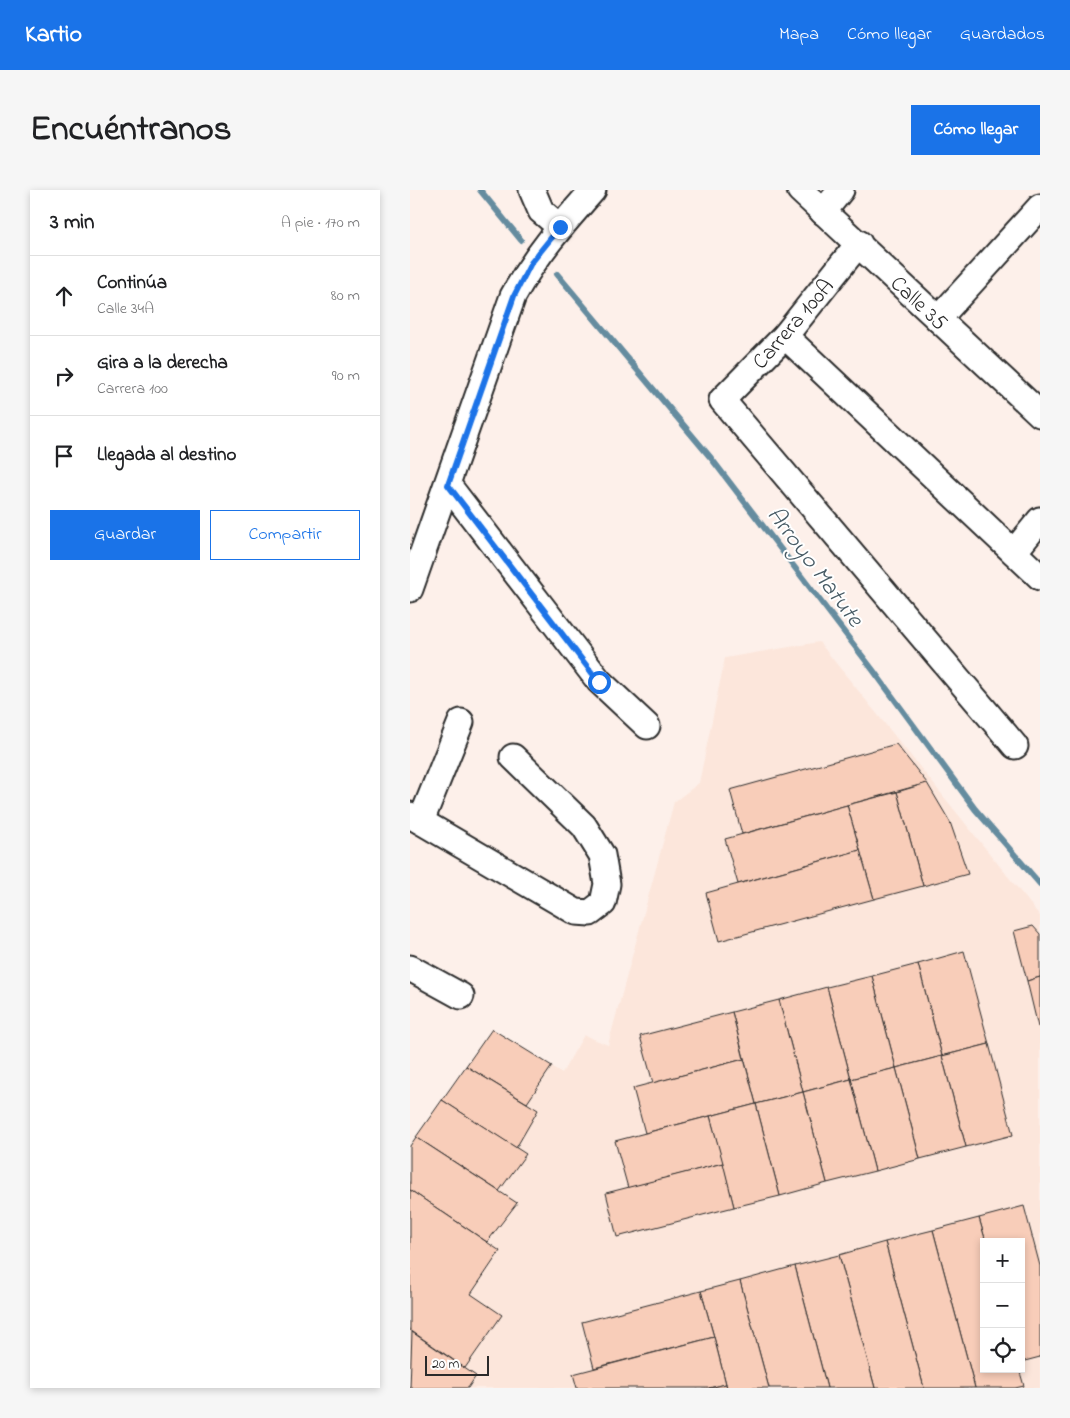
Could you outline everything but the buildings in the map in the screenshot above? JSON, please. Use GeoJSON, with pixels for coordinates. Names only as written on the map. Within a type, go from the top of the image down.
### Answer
{"type":"FeatureCollection","features":[{"type":"Feature","properties":{"kind":"street"},"geometry":{"type":"LineString","coordinates":[[532,190],[541,210],[560,227]]}},
{"type":"Feature","properties":{"kind":"street"},"geometry":{"type":"LineString","coordinates":[[410,589],[514,296],[531,263],[593,190]]}},
{"type":"Feature","properties":{"kind":"street","name":"Calle 35"},"geometry":{"type":"LineString","coordinates":[[800,190],[859,243],[1040,414]]}},
{"type":"Feature","properties":{"kind":"street"},"geometry":{"type":"LineString","coordinates":[[823,212],[842,190]]}},
{"type":"Feature","properties":{"kind":"street"},"geometry":{"type":"LineString","coordinates":[[938,319],[1040,207]]}},
{"type":"Feature","properties":{"kind":"street","name":"Carrera 100A"},"geometry":{"type":"LineString","coordinates":[[859,243],[785,336],[722,400],[1015,746]]}},
{"type":"Feature","properties":{"kind":"street"},"geometry":{"type":"LineString","coordinates":[[785,336],[1040,577]]}},
{"type":"Feature","properties":{"kind":"street"},"geometry":{"type":"LineString","coordinates":[[448,485],[599,682],[647,726]]}},
{"type":"Feature","properties":{"kind":"street"},"geometry":{"type":"LineString","coordinates":[[1014,552],[1040,520]]}},
{"type":"Feature","properties":{"kind":"street"},"geometry":{"type":"LineString","coordinates":[[461,722],[415,818],[576,912],[590,913],[603,903],[607,884],[602,855],[584,826],[513,757]]}},
{"type":"Feature","properties":{"kind":"street"},"geometry":{"type":"LineString","coordinates":[[410,968],[461,996]]}},
{"type":"Feature","properties":{"kind":"shaded area"},"geometry":{"type":"Polygon","coordinates":[[[819,642],[1040,916],[1040,1388],[410,1388],[410,1146],[492,1029],[562,1073],[584,1035],[608,1045],[674,802],[699,783],[725,658],[819,642]]]}},
{"type":"Feature","properties":{"kind":"waterway","name":"Arroyo Matute"},"geometry":{"type":"LineString","coordinates":[[480,190],[521,240]]}},
{"type":"Feature","properties":{"kind":"waterway","name":"Arroyo Matute"},"geometry":{"type":"LineString","coordinates":[[557,274],[711,458],[873,670],[975,809],[1040,884]]}},
{"type":"Feature","properties":{"kind":"route"},"geometry":{"type":"LineString","coordinates":[[560,227],[531,263],[514,296],[448,485],[599,682]]}}]}
